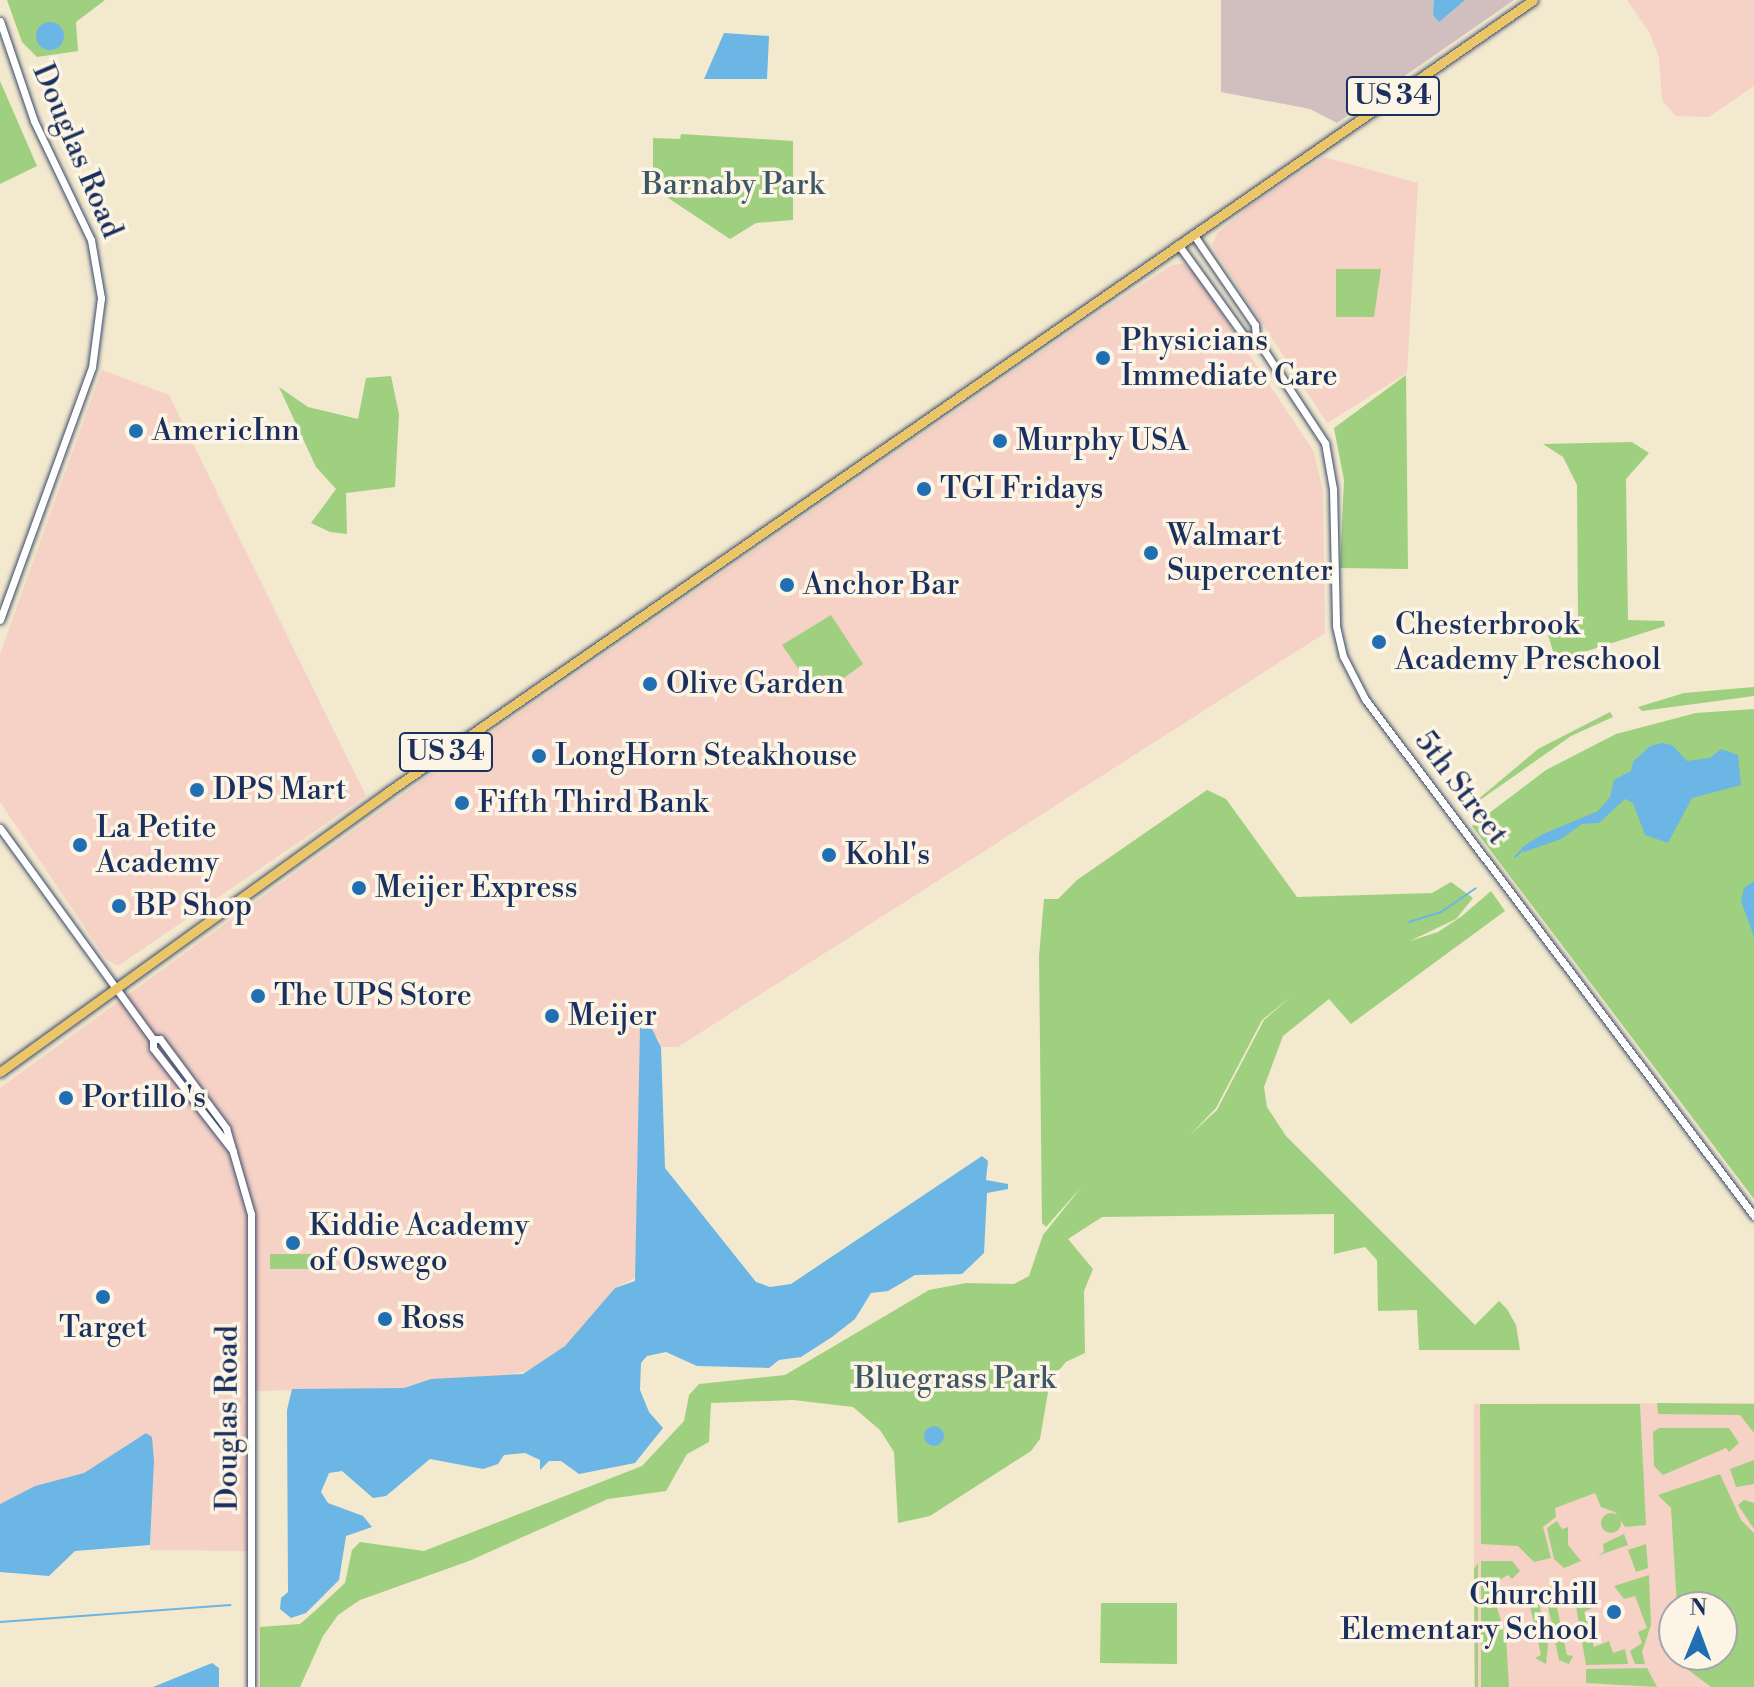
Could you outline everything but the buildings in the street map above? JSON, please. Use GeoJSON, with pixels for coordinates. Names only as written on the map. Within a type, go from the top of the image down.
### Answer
{"type":"FeatureCollection","features":[{"type":"Feature","properties":{"kind":"main road","name":"US 34"},"geometry":{"type":"LineString","coordinates":[[0,1072],[381,797],[1533,0]]}},
{"type":"Feature","properties":{"kind":"street","name":"Douglas Road"},"geometry":{"type":"LineString","coordinates":[[0,21],[40,137],[91,240],[101,298],[92,367],[0,620]]}},
{"type":"Feature","properties":{"kind":"street","name":"5th Street"},"geometry":{"type":"LineString","coordinates":[[1193,234],[1255,325],[1256,338],[1325,443],[1333,489],[1336,626],[1343,656],[1365,699],[1754,1216]]}},
{"type":"Feature","properties":{"kind":"street","name":"5th Street"},"geometry":{"type":"LineString","coordinates":[[1178,244],[1244,336],[1256,338]]}},
{"type":"Feature","properties":{"kind":"street","name":"Douglas Road"},"geometry":{"type":"LineString","coordinates":[[0,828],[153,1039],[153,1048],[233,1151],[252,1227],[251,1687]]}},
{"type":"Feature","properties":{"kind":"shaded area"},"geometry":{"type":"Polygon","coordinates":[[[1221,0],[1514,0],[1337,123],[1310,109],[1221,92],[1221,0]]]}},
{"type":"Feature","properties":{"kind":"shaded area"},"geometry":{"type":"Polygon","coordinates":[[[1627,0],[1754,0],[1754,86],[1709,117],[1676,116],[1662,100],[1659,58],[1650,33],[1627,0]]]}},
{"type":"Feature","properties":{"kind":"shaded area"},"geometry":{"type":"Polygon","coordinates":[[[1324,157],[1418,183],[1407,373],[1327,423],[1212,246],[1217,233],[1252,205],[1324,157]]]}},
{"type":"Feature","properties":{"kind":"shaded area"},"geometry":{"type":"Polygon","coordinates":[[[1183,264],[1195,273],[1314,452],[1323,491],[1325,633],[678,1047],[661,1047],[659,1039],[640,1026],[637,1277],[615,1288],[565,1346],[533,1370],[485,1379],[431,1379],[404,1388],[248,1391],[248,1551],[150,1550],[154,1461],[139,1437],[84,1473],[35,1486],[0,1504],[0,1088],[423,780],[1088,320],[1172,265],[1183,264]]]}},
{"type":"Feature","properties":{"kind":"shaded area"},"geometry":{"type":"Polygon","coordinates":[[[102,370],[169,395],[366,796],[118,966],[106,959],[0,802],[0,654],[102,370]]]}},
{"type":"Feature","properties":{"kind":"shaded area"},"geometry":{"type":"Polygon","coordinates":[[[1754,1403],[1753,1687],[1474,1687],[1474,1404],[1754,1403]]]}},
{"type":"Feature","properties":{"kind":"green space"},"geometry":{"type":"Polygon","coordinates":[[[7,0],[105,0],[76,22],[78,51],[37,57],[22,42],[7,0]]]}},
{"type":"Feature","properties":{"kind":"green space"},"geometry":{"type":"Polygon","coordinates":[[[0,81],[37,166],[0,184],[0,81]]]}},
{"type":"Feature","properties":{"kind":"green space","name":"Barnaby Park"},"geometry":{"type":"Polygon","coordinates":[[[681,134],[793,141],[793,220],[756,223],[730,239],[653,188],[653,138],[680,139],[681,134]]]}},
{"type":"Feature","properties":{"kind":"green space"},"geometry":{"type":"Polygon","coordinates":[[[1336,269],[1381,269],[1374,317],[1336,317],[1336,269]]]}},
{"type":"Feature","properties":{"kind":"green space"},"geometry":{"type":"Polygon","coordinates":[[[1406,375],[1408,569],[1340,568],[1344,480],[1334,428],[1406,375]]]}},
{"type":"Feature","properties":{"kind":"green space"},"geometry":{"type":"Polygon","coordinates":[[[391,376],[399,414],[395,487],[346,493],[347,534],[330,532],[311,523],[336,489],[316,467],[279,387],[308,407],[358,419],[366,378],[391,376]]]}},
{"type":"Feature","properties":{"kind":"green space"},"geometry":{"type":"Polygon","coordinates":[[[1632,442],[1649,453],[1626,479],[1628,620],[1664,621],[1665,626],[1556,661],[1544,622],[1578,620],[1577,485],[1563,457],[1543,444],[1632,442]]]}},
{"type":"Feature","properties":{"kind":"green space"},"geometry":{"type":"Polygon","coordinates":[[[831,615],[863,664],[818,697],[782,645],[831,615]]]}},
{"type":"Feature","properties":{"kind":"green space"},"geometry":{"type":"Polygon","coordinates":[[[1754,687],[1754,696],[1642,711],[1638,707],[1684,693],[1754,687]]]}},
{"type":"Feature","properties":{"kind":"green space"},"geometry":{"type":"Polygon","coordinates":[[[1754,709],[1754,1199],[1472,826],[1546,770],[1616,734],[1696,713],[1754,709]]]}},
{"type":"Feature","properties":{"kind":"green space"},"geometry":{"type":"Polygon","coordinates":[[[1610,712],[1613,717],[1571,736],[1463,812],[1538,749],[1610,712]]]}},
{"type":"Feature","properties":{"kind":"green space","name":"Bluegrass Park"},"geometry":{"type":"Polygon","coordinates":[[[1207,790],[1226,799],[1297,897],[1432,893],[1451,882],[1473,898],[1456,919],[1410,941],[1438,932],[1462,916],[1491,891],[1505,911],[1351,1024],[1329,999],[1283,1036],[1264,1087],[1267,1107],[1286,1136],[1475,1325],[1499,1301],[1507,1309],[1516,1325],[1520,1350],[1419,1350],[1417,1310],[1378,1311],[1377,1260],[1365,1247],[1334,1254],[1334,1214],[1102,1217],[1068,1239],[1093,1269],[1084,1291],[1085,1353],[1066,1362],[1050,1380],[1040,1439],[1031,1451],[930,1516],[898,1523],[894,1452],[880,1430],[853,1407],[793,1400],[711,1403],[709,1442],[687,1454],[666,1491],[608,1499],[469,1561],[360,1600],[338,1615],[323,1636],[300,1687],[260,1687],[260,1627],[300,1624],[345,1583],[352,1550],[360,1542],[424,1551],[642,1466],[684,1421],[689,1395],[699,1384],[785,1375],[929,1290],[966,1283],[1014,1284],[1029,1276],[1043,1235],[1083,1185],[1046,1227],[1042,1223],[1039,956],[1044,899],[1058,899],[1077,880],[1207,790]],[[1293,995],[1262,1020],[1216,1108],[1190,1135],[1217,1110],[1264,1020],[1293,995]]]}},
{"type":"Feature","properties":{"kind":"green space"},"geometry":{"type":"Polygon","coordinates":[[[270,1254],[315,1254],[315,1269],[270,1269],[270,1254]]]}},
{"type":"Feature","properties":{"kind":"green space"},"geometry":{"type":"Polygon","coordinates":[[[1657,1403],[1754,1404],[1754,1433],[1740,1415],[1658,1414],[1657,1403]]]}},
{"type":"Feature","properties":{"kind":"green space"},"geometry":{"type":"Polygon","coordinates":[[[1480,1404],[1640,1404],[1646,1525],[1625,1527],[1615,1512],[1601,1507],[1595,1493],[1555,1508],[1556,1517],[1543,1527],[1551,1558],[1534,1562],[1518,1546],[1481,1544],[1480,1404]]]}},
{"type":"Feature","properties":{"kind":"green space"},"geometry":{"type":"Polygon","coordinates":[[[1659,1428],[1729,1428],[1739,1443],[1729,1452],[1726,1448],[1663,1475],[1654,1466],[1653,1432],[1659,1428]]]}},
{"type":"Feature","properties":{"kind":"green space"},"geometry":{"type":"Polygon","coordinates":[[[1754,1460],[1754,1484],[1736,1487],[1730,1469],[1754,1460]]]}},
{"type":"Feature","properties":{"kind":"green space"},"geometry":{"type":"Polygon","coordinates":[[[1720,1474],[1741,1520],[1754,1533],[1754,1687],[1711,1687],[1690,1671],[1738,1671],[1738,1591],[1676,1591],[1671,1508],[1658,1495],[1720,1474]]]}},
{"type":"Feature","properties":{"kind":"green space"},"geometry":{"type":"Polygon","coordinates":[[[1744,1500],[1754,1503],[1754,1529],[1738,1505],[1744,1500]]]}},
{"type":"Feature","properties":{"kind":"green space"},"geometry":{"type":"Polygon","coordinates":[[[1611,1513],[1618,1516],[1621,1523],[1618,1530],[1611,1533],[1604,1530],[1601,1523],[1604,1516],[1611,1513]]]}},
{"type":"Feature","properties":{"kind":"green space"},"geometry":{"type":"Polygon","coordinates":[[[1557,1521],[1562,1529],[1568,1527],[1568,1545],[1581,1561],[1564,1568],[1554,1559],[1547,1528],[1557,1521]]]}},
{"type":"Feature","properties":{"kind":"green space"},"geometry":{"type":"Polygon","coordinates":[[[1624,1534],[1628,1545],[1597,1556],[1604,1552],[1603,1544],[1624,1534]]]}},
{"type":"Feature","properties":{"kind":"green space"},"geometry":{"type":"Polygon","coordinates":[[[1646,1544],[1648,1568],[1636,1572],[1628,1550],[1646,1544]]]}},
{"type":"Feature","properties":{"kind":"green space"},"geometry":{"type":"Polygon","coordinates":[[[1481,1561],[1512,1561],[1520,1571],[1512,1579],[1508,1575],[1490,1585],[1506,1637],[1509,1687],[1481,1687],[1481,1561]]]}},
{"type":"Feature","properties":{"kind":"green space"},"geometry":{"type":"Polygon","coordinates":[[[1478,1563],[1478,1687],[1475,1687],[1474,1569],[1478,1563]]]}},
{"type":"Feature","properties":{"kind":"green space"},"geometry":{"type":"Polygon","coordinates":[[[1649,1575],[1651,1625],[1642,1652],[1645,1664],[1635,1664],[1630,1651],[1642,1643],[1638,1632],[1647,1628],[1635,1596],[1624,1599],[1614,1586],[1649,1575]]]}},
{"type":"Feature","properties":{"kind":"green space"},"geometry":{"type":"Polygon","coordinates":[[[1597,1592],[1592,1608],[1584,1612],[1594,1647],[1609,1641],[1613,1653],[1625,1649],[1628,1664],[1586,1665],[1575,1600],[1597,1592]]]}},
{"type":"Feature","properties":{"kind":"green space"},"geometry":{"type":"Polygon","coordinates":[[[1554,1593],[1567,1655],[1573,1656],[1569,1664],[1559,1660],[1546,1596],[1554,1593]]]}},
{"type":"Feature","properties":{"kind":"green space"},"geometry":{"type":"Polygon","coordinates":[[[1538,1599],[1548,1644],[1546,1664],[1535,1658],[1541,1655],[1529,1602],[1538,1599]]]}},
{"type":"Feature","properties":{"kind":"green space"},"geometry":{"type":"Polygon","coordinates":[[[1101,1603],[1177,1603],[1177,1664],[1100,1663],[1101,1603]]]}},
{"type":"Feature","properties":{"kind":"green space"},"geometry":{"type":"Polygon","coordinates":[[[1647,1668],[1657,1687],[1586,1683],[1586,1669],[1647,1668]]]}},
{"type":"Feature","properties":{"kind":"water"},"geometry":{"type":"Polygon","coordinates":[[[1434,0],[1465,0],[1439,22],[1433,15],[1434,0]]]}},
{"type":"Feature","properties":{"kind":"water"},"geometry":{"type":"Polygon","coordinates":[[[50,22],[60,26],[64,36],[60,46],[50,50],[40,46],[36,36],[40,26],[50,22]]]}},
{"type":"Feature","properties":{"kind":"water"},"geometry":{"type":"Polygon","coordinates":[[[724,33],[769,36],[767,79],[704,79],[724,33]]]}},
{"type":"Feature","properties":{"kind":"water"},"geometry":{"type":"Polygon","coordinates":[[[1662,743],[1672,745],[1687,761],[1710,758],[1721,749],[1738,755],[1741,785],[1692,798],[1668,843],[1645,835],[1633,803],[1625,799],[1599,823],[1582,824],[1561,839],[1524,852],[1521,848],[1543,834],[1598,811],[1610,797],[1614,780],[1631,771],[1633,762],[1650,746],[1662,743]]]}},
{"type":"Feature","properties":{"kind":"water"},"geometry":{"type":"Polygon","coordinates":[[[1754,881],[1754,937],[1741,901],[1744,888],[1754,881]]]}},
{"type":"Feature","properties":{"kind":"water"},"geometry":{"type":"Polygon","coordinates":[[[640,1026],[652,1029],[661,1047],[665,1168],[756,1282],[770,1287],[791,1284],[982,1156],[988,1161],[986,1180],[1008,1184],[1008,1189],[987,1193],[984,1253],[962,1274],[915,1275],[888,1291],[871,1293],[855,1319],[832,1337],[801,1357],[779,1360],[769,1368],[697,1366],[666,1352],[647,1356],[641,1363],[640,1390],[649,1412],[663,1428],[635,1463],[579,1474],[561,1461],[549,1461],[540,1470],[540,1460],[525,1453],[504,1455],[498,1464],[483,1469],[430,1459],[386,1496],[373,1498],[342,1471],[329,1473],[321,1492],[328,1503],[363,1516],[372,1527],[346,1536],[339,1580],[306,1613],[291,1618],[280,1609],[281,1598],[288,1592],[287,1410],[292,1389],[404,1388],[431,1379],[523,1374],[565,1346],[615,1288],[635,1281],[640,1026]]]}},
{"type":"Feature","properties":{"kind":"water"},"geometry":{"type":"Polygon","coordinates":[[[934,1426],[941,1429],[944,1436],[941,1443],[934,1446],[927,1443],[924,1436],[927,1429],[934,1426]]]}},
{"type":"Feature","properties":{"kind":"water"},"geometry":{"type":"Polygon","coordinates":[[[146,1433],[152,1437],[154,1461],[150,1545],[75,1551],[49,1576],[0,1572],[0,1504],[35,1486],[84,1473],[146,1433]]]}},
{"type":"Feature","properties":{"kind":"water"},"geometry":{"type":"Polygon","coordinates":[[[212,1663],[219,1668],[219,1687],[153,1687],[212,1663]]]}},
{"type":"Feature","properties":{"kind":"waterway"},"geometry":{"type":"LineString","coordinates":[[1515,857],[1522,850]]}},
{"type":"Feature","properties":{"kind":"waterway"},"geometry":{"type":"LineString","coordinates":[[1409,922],[1441,912],[1476,888]]}},
{"type":"Feature","properties":{"kind":"waterway"},"geometry":{"type":"LineString","coordinates":[[0,1622],[230,1605]]}},
{"type":"Feature","properties":{"kind":"place","name":"Physicians Immediate Care"},"geometry":{"type":"Point","coordinates":[1103,358]}},
{"type":"Feature","properties":{"kind":"place","name":"AmericInn"},"geometry":{"type":"Point","coordinates":[136,431]}},
{"type":"Feature","properties":{"kind":"place","name":"Murphy USA"},"geometry":{"type":"Point","coordinates":[1000,441]}},
{"type":"Feature","properties":{"kind":"place","name":"TGI Fridays"},"geometry":{"type":"Point","coordinates":[924,489]}},
{"type":"Feature","properties":{"kind":"place","name":"Walmart Supercenter"},"geometry":{"type":"Point","coordinates":[1151,553]}},
{"type":"Feature","properties":{"kind":"place","name":"Anchor Bar"},"geometry":{"type":"Point","coordinates":[787,585]}},
{"type":"Feature","properties":{"kind":"place","name":"Chesterbrook Academy Preschool"},"geometry":{"type":"Point","coordinates":[1379,642]}},
{"type":"Feature","properties":{"kind":"place","name":"Olive Garden"},"geometry":{"type":"Point","coordinates":[650,684]}},
{"type":"Feature","properties":{"kind":"place","name":"LongHorn Steakhouse"},"geometry":{"type":"Point","coordinates":[539,756]}},
{"type":"Feature","properties":{"kind":"place","name":"DPS Mart"},"geometry":{"type":"Point","coordinates":[197,790]}},
{"type":"Feature","properties":{"kind":"place","name":"Fifth Third Bank"},"geometry":{"type":"Point","coordinates":[462,803]}},
{"type":"Feature","properties":{"kind":"place","name":"La Petite Academy"},"geometry":{"type":"Point","coordinates":[80,845]}},
{"type":"Feature","properties":{"kind":"place","name":"Kohl's"},"geometry":{"type":"Point","coordinates":[829,855]}},
{"type":"Feature","properties":{"kind":"place","name":"Meijer Express"},"geometry":{"type":"Point","coordinates":[359,888]}},
{"type":"Feature","properties":{"kind":"place","name":"BP Shop"},"geometry":{"type":"Point","coordinates":[119,906]}},
{"type":"Feature","properties":{"kind":"place","name":"The UPS Store"},"geometry":{"type":"Point","coordinates":[258,996]}},
{"type":"Feature","properties":{"kind":"place","name":"Meijer"},"geometry":{"type":"Point","coordinates":[552,1016]}},
{"type":"Feature","properties":{"kind":"place","name":"Portillo's"},"geometry":{"type":"Point","coordinates":[66,1098]}},
{"type":"Feature","properties":{"kind":"place","name":"Kiddie Academy of Oswego"},"geometry":{"type":"Point","coordinates":[293,1243]}},
{"type":"Feature","properties":{"kind":"place","name":"Target"},"geometry":{"type":"Point","coordinates":[103,1297]}},
{"type":"Feature","properties":{"kind":"place","name":"Ross"},"geometry":{"type":"Point","coordinates":[385,1319]}},
{"type":"Feature","properties":{"kind":"place","name":"Churchill Elementary School"},"geometry":{"type":"Point","coordinates":[1614,1612]}}]}
